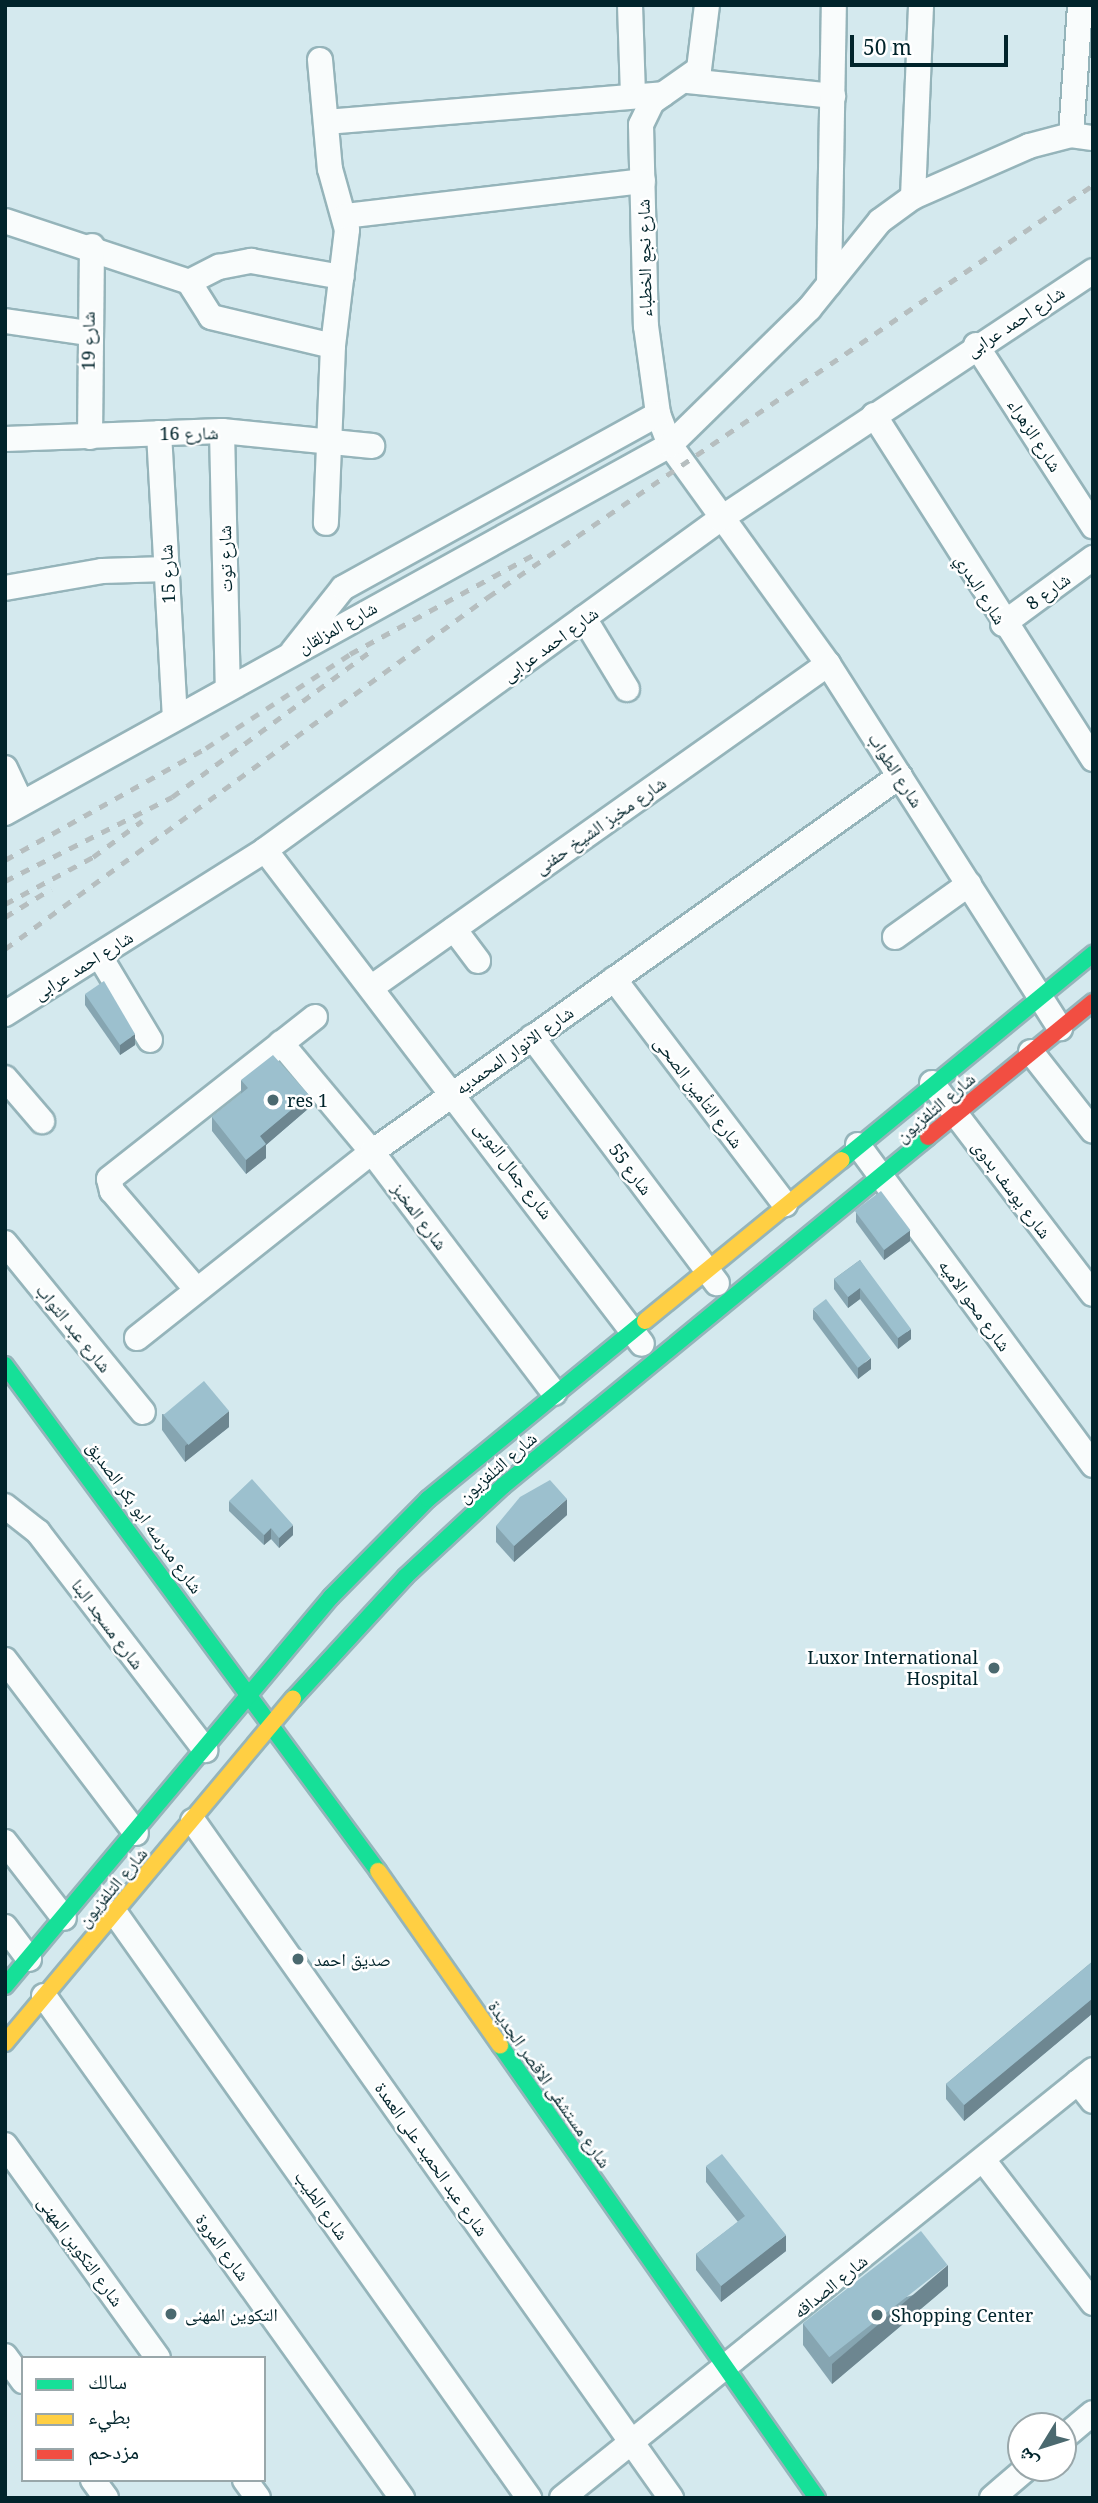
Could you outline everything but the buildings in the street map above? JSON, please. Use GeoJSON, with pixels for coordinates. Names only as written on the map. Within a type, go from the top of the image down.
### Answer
{"type":"FeatureCollection","features":[{"type":"Feature","properties":{"kind":"main road","name":"شارع التلفزيون"},"geometry":{"type":"LineString","coordinates":[[5,1986],[378,1547],[479,1453],[1093,954]]}},
{"type":"Feature","properties":{"kind":"main road","name":"شارع التلفزيون"},"geometry":{"type":"LineString","coordinates":[[5,2043],[274,1722],[405,1577],[503,1486],[1093,1002]]}},
{"type":"Feature","properties":{"kind":"main road","name":"شارع مدرسه ابو بكر الصديق"},"geometry":{"type":"LineString","coordinates":[[5,1365],[251,1694]]}},
{"type":"Feature","properties":{"kind":"main road"},"geometry":{"type":"LineString","coordinates":[[479,1453],[503,1486]]}},
{"type":"Feature","properties":{"kind":"main road","name":"شارع مستشفى الاقصر الجديدة"},"geometry":{"type":"LineString","coordinates":[[251,1694],[274,1722],[817,2498]]}},
{"type":"Feature","properties":{"kind":"main road"},"geometry":{"type":"LineString","coordinates":[[225,1726],[248,1755]]}},
{"type":"Feature","properties":{"kind":"street"},"geometry":{"type":"LineString","coordinates":[[630,5],[633,96]]}},
{"type":"Feature","properties":{"kind":"street"},"geometry":{"type":"LineString","coordinates":[[706,5],[703,56],[688,81],[833,96]]}},
{"type":"Feature","properties":{"kind":"street"},"geometry":{"type":"LineString","coordinates":[[829,284],[834,5]]}},
{"type":"Feature","properties":{"kind":"street"},"geometry":{"type":"LineString","coordinates":[[913,197],[920,5]]}},
{"type":"Feature","properties":{"kind":"street"},"geometry":{"type":"LineString","coordinates":[[1080,5],[1082,137]]}},
{"type":"Feature","properties":{"kind":"street"},"geometry":{"type":"LineString","coordinates":[[320,60],[330,169],[345,216],[342,277],[333,346],[326,523]]}},
{"type":"Feature","properties":{"kind":"street","name":"شارع نجع الخطباء"},"geometry":{"type":"LineString","coordinates":[[688,81],[663,94],[641,125],[646,326],[658,414],[670,445],[720,519]]}},
{"type":"Feature","properties":{"kind":"street"},"geometry":{"type":"LineString","coordinates":[[326,122],[663,94]]}},
{"type":"Feature","properties":{"kind":"street","name":"شارع المزلقان"},"geometry":{"type":"LineString","coordinates":[[13,808],[175,715],[670,445],[829,284],[851,250],[913,197],[1029,146],[1082,137]]}},
{"type":"Feature","properties":{"kind":"street"},"geometry":{"type":"LineString","coordinates":[[345,216],[643,181]]}},
{"type":"Feature","properties":{"kind":"street"},"geometry":{"type":"LineString","coordinates":[[5,221],[92,246],[189,282],[211,317],[333,346]]}},
{"type":"Feature","properties":{"kind":"street","name":"شارع 19"},"geometry":{"type":"LineString","coordinates":[[90,437],[87,333],[92,246]]}},
{"type":"Feature","properties":{"kind":"street"},"geometry":{"type":"LineString","coordinates":[[189,282],[251,261],[342,277]]}},
{"type":"Feature","properties":{"kind":"street","name":"شارع احمد عرابى"},"geometry":{"type":"LineString","coordinates":[[5,1014],[265,850],[720,519],[976,345],[1093,271]]}},
{"type":"Feature","properties":{"kind":"street"},"geometry":{"type":"LineString","coordinates":[[5,321],[87,333]]}},
{"type":"Feature","properties":{"kind":"street","name":"شارع الزهراء"},"geometry":{"type":"LineString","coordinates":[[976,345],[1093,526]]}},
{"type":"Feature","properties":{"kind":"street"},"geometry":{"type":"LineString","coordinates":[[292,652],[343,588],[658,414]]}},
{"type":"Feature","properties":{"kind":"street","name":"شارع البدري"},"geometry":{"type":"LineString","coordinates":[[874,415],[1003,624],[1093,760]]}},
{"type":"Feature","properties":{"kind":"street","name":"شارع 16"},"geometry":{"type":"LineString","coordinates":[[5,439],[222,432],[372,446]]}},
{"type":"Feature","properties":{"kind":"street","name":"شارع توت"},"geometry":{"type":"LineString","coordinates":[[222,432],[229,686]]}},
{"type":"Feature","properties":{"kind":"street","name":"شارع 15"},"geometry":{"type":"LineString","coordinates":[[159,433],[175,715]]}},
{"type":"Feature","properties":{"kind":"street","name":"شارع الطواب"},"geometry":{"type":"LineString","coordinates":[[720,519],[828,664],[1060,1028]]}},
{"type":"Feature","properties":{"kind":"street","name":"شارع 8"},"geometry":{"type":"LineString","coordinates":[[1003,624],[1093,558]]}},
{"type":"Feature","properties":{"kind":"street"},"geometry":{"type":"LineString","coordinates":[[5,588],[102,571],[167,569]]}},
{"type":"Feature","properties":{"kind":"street"},"geometry":{"type":"LineString","coordinates":[[584,618],[627,689]]}},
{"type":"Feature","properties":{"kind":"street","name":"شارع مخبز الشيخ حفنى"},"geometry":{"type":"LineString","coordinates":[[372,987],[828,664]]}},
{"type":"Feature","properties":{"kind":"street"},"geometry":{"type":"LineString","coordinates":[[5,768],[13,808]]}},
{"type":"Feature","properties":{"kind":"street","name":"شارع الانوار المحمديه"},"geometry":{"type":"LineString","coordinates":[[137,1338],[372,1152],[900,776]]}},
{"type":"Feature","properties":{"kind":"street","name":"شارع جمال النوبى"},"geometry":{"type":"LineString","coordinates":[[265,850],[454,1092],[655,1362]]}},
{"type":"Feature","properties":{"kind":"street"},"geometry":{"type":"LineString","coordinates":[[895,937],[969,884]]}},
{"type":"Feature","properties":{"kind":"street"},"geometry":{"type":"LineString","coordinates":[[454,929],[478,961]]}},
{"type":"Feature","properties":{"kind":"street"},"geometry":{"type":"LineString","coordinates":[[99,955],[149,1040]]}},
{"type":"Feature","properties":{"kind":"street","name":"شارع التأمين الصحى"},"geometry":{"type":"LineString","coordinates":[[614,979],[785,1204]]}},
{"type":"Feature","properties":{"kind":"street"},"geometry":{"type":"LineString","coordinates":[[196,1289],[112,1191],[109,1179],[315,1017]]}},
{"type":"Feature","properties":{"kind":"street","name":"شارع 55"},"geometry":{"type":"LineString","coordinates":[[532,1037],[730,1300]]}},
{"type":"Feature","properties":{"kind":"street","name":"شارع المخبز"},"geometry":{"type":"LineString","coordinates":[[281,1043],[372,1152],[554,1393]]}},
{"type":"Feature","properties":{"kind":"street"},"geometry":{"type":"LineString","coordinates":[[1031,1052],[1093,1131]]}},
{"type":"Feature","properties":{"kind":"street"},"geometry":{"type":"LineString","coordinates":[[5,1078],[42,1121]]}},
{"type":"Feature","properties":{"kind":"street","name":"شارع يوسف بدوى"},"geometry":{"type":"LineString","coordinates":[[932,1083],[1093,1294]]}},
{"type":"Feature","properties":{"kind":"street","name":"شارع محو الاميه"},"geometry":{"type":"LineString","coordinates":[[858,1144],[1093,1465]]}},
{"type":"Feature","properties":{"kind":"street","name":"شارع عبد التواب"},"geometry":{"type":"LineString","coordinates":[[8,1251],[143,1412]]}},
{"type":"Feature","properties":{"kind":"street","name":"شارع مسجد البنا"},"geometry":{"type":"LineString","coordinates":[[5,1506],[38,1532],[205,1750]]}},
{"type":"Feature","properties":{"kind":"street"},"geometry":{"type":"LineString","coordinates":[[5,1660],[136,1833]]}},
{"type":"Feature","properties":{"kind":"street","name":"شارع عبد الحميد على العمدة"},"geometry":{"type":"LineString","coordinates":[[193,1821],[671,2498]]}},
{"type":"Feature","properties":{"kind":"street"},"geometry":{"type":"LineString","coordinates":[[5,1842],[64,1918]]}},
{"type":"Feature","properties":{"kind":"street","name":"شارع الطيب"},"geometry":{"type":"LineString","coordinates":[[115,1913],[529,2498]]}},
{"type":"Feature","properties":{"kind":"street"},"geometry":{"type":"LineString","coordinates":[[5,1927],[29,1959]]}},
{"type":"Feature","properties":{"kind":"street","name":"شارع المروة"},"geometry":{"type":"LineString","coordinates":[[44,1996],[402,2498]]}},
{"type":"Feature","properties":{"kind":"street","name":"شارع الصداقه"},"geometry":{"type":"LineString","coordinates":[[562,2498],[726,2370],[984,2161],[1088,2084]]}},
{"type":"Feature","properties":{"kind":"street","name":"شارع التكوين المهنى"},"geometry":{"type":"LineString","coordinates":[[5,2145],[157,2356]]}},
{"type":"Feature","properties":{"kind":"street"},"geometry":{"type":"LineString","coordinates":[[984,2161],[1093,2303]]}},
{"type":"Feature","properties":{"kind":"street"},"geometry":{"type":"LineString","coordinates":[[5,2356],[21,2378]]}},
{"type":"Feature","properties":{"kind":"street"},"geometry":{"type":"LineString","coordinates":[[1077,2426],[1093,2413]]}},
{"type":"Feature","properties":{"kind":"street"},"geometry":{"type":"LineString","coordinates":[[94,2482],[106,2498]]}},
{"type":"Feature","properties":{"kind":"street"},"geometry":{"type":"LineString","coordinates":[[246,2482],[258,2498]]}},
{"type":"Feature","properties":{"kind":"street"},"geometry":{"type":"LineString","coordinates":[[992,2498],[1011,2482]]}},
{"type":"Feature","properties":{"kind":"railway"},"geometry":{"type":"LineString","coordinates":[[5,949],[488,597],[1093,185]]}},
{"type":"Feature","properties":{"kind":"railway"},"geometry":{"type":"LineString","coordinates":[[5,860],[206,748],[350,654],[539,552]]}},
{"type":"Feature","properties":{"kind":"railway"},"geometry":{"type":"LineString","coordinates":[[5,881],[172,797],[372,650]]}},
{"type":"Feature","properties":{"kind":"railway"},"geometry":{"type":"LineString","coordinates":[[5,904],[93,857],[142,821]]}},
{"type":"Feature","properties":{"kind":"railway"},"geometry":{"type":"LineString","coordinates":[[5,917],[51,889]]}},
{"type":"Feature","properties":{"kind":"traffic: fast"},"geometry":{"type":"LineString","coordinates":[[842,1160],[1093,954]]}},
{"type":"Feature","properties":{"kind":"traffic: fast"},"geometry":{"type":"LineString","coordinates":[[293,1699],[405,1577],[503,1486],[928,1137]]}},
{"type":"Feature","properties":{"kind":"traffic: fast"},"geometry":{"type":"LineString","coordinates":[[5,1986],[331,1597],[428,1499],[645,1321]]}},
{"type":"Feature","properties":{"kind":"traffic: fast"},"geometry":{"type":"LineString","coordinates":[[5,1365],[378,1871]]}},
{"type":"Feature","properties":{"kind":"traffic: fast"},"geometry":{"type":"LineString","coordinates":[[500,2045],[817,2498]]}},
{"type":"Feature","properties":{"kind":"traffic: slow"},"geometry":{"type":"LineString","coordinates":[[645,1321],[842,1160]]}},
{"type":"Feature","properties":{"kind":"traffic: slow"},"geometry":{"type":"LineString","coordinates":[[5,2043],[293,1699]]}},
{"type":"Feature","properties":{"kind":"traffic: slow"},"geometry":{"type":"LineString","coordinates":[[378,1871],[500,2045]]}},
{"type":"Feature","properties":{"kind":"traffic: jam"},"geometry":{"type":"LineString","coordinates":[[928,1137],[1093,1002]]}},
{"type":"Feature","properties":{"kind":"place","name":"res 1"},"geometry":{"type":"Point","coordinates":[273,1100]}},
{"type":"Feature","properties":{"kind":"place","name":"Luxor International Hospital"},"geometry":{"type":"Point","coordinates":[994,1668]}},
{"type":"Feature","properties":{"kind":"place","name":"صديق احمد"},"geometry":{"type":"Point","coordinates":[298,1959]}},
{"type":"Feature","properties":{"kind":"place","name":"التكوين المهنى"},"geometry":{"type":"Point","coordinates":[171,2314]}},
{"type":"Feature","properties":{"kind":"place","name":"Shopping Center"},"geometry":{"type":"Point","coordinates":[877,2315]}}]}
